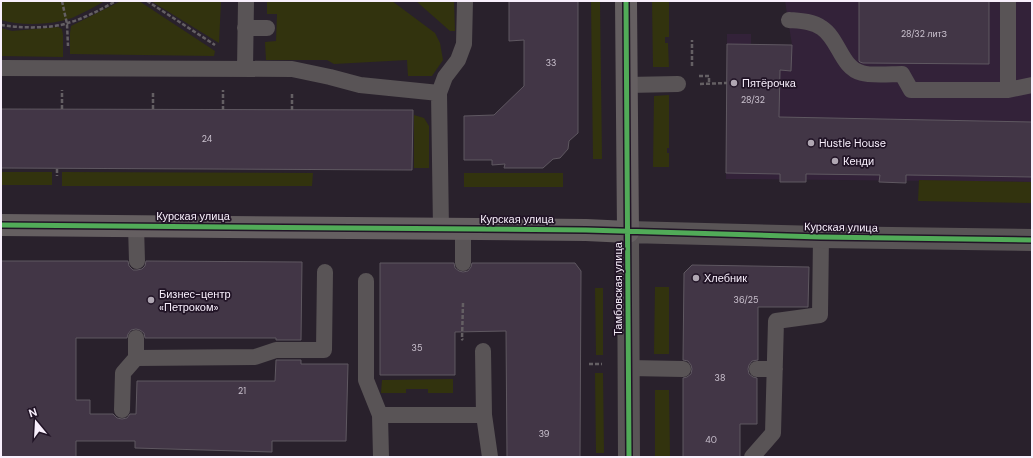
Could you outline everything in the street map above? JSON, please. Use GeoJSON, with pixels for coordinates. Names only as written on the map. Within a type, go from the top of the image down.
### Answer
{"type":"FeatureCollection","features":[{"type":"Feature","properties":{"kind":"street","name":"Тамбовская улица"},"geometry":{"type":"LineString","coordinates":[[626,1],[629,457]]}},
{"type":"Feature","properties":{"kind":"street","name":"Курская улица"},"geometry":{"type":"LineString","coordinates":[[1,225],[586,230],[821,237],[1032,240]]}},
{"type":"Feature","properties":{"kind":"lane"},"geometry":{"type":"LineString","coordinates":[[245,66],[246,1]]}},
{"type":"Feature","properties":{"kind":"lane"},"geometry":{"type":"LineString","coordinates":[[441,229],[439,93],[445,77],[458,60],[464,44],[465,1]]}},
{"type":"Feature","properties":{"kind":"lane"},"geometry":{"type":"LineString","coordinates":[[1008,1],[1008,90]]}},
{"type":"Feature","properties":{"kind":"lane"},"geometry":{"type":"LineString","coordinates":[[789,20],[807,21],[823,28],[833,39],[850,67],[862,73],[902,74],[911,90],[1008,90],[1032,85]]}},
{"type":"Feature","properties":{"kind":"lane"},"geometry":{"type":"LineString","coordinates":[[245,28],[267,28]]}},
{"type":"Feature","properties":{"kind":"lane"},"geometry":{"type":"LineString","coordinates":[[1,68],[68,69],[245,66],[292,69],[360,85],[439,93]]}},
{"type":"Feature","properties":{"kind":"lane"},"geometry":{"type":"LineString","coordinates":[[626,85],[678,84]]}},
{"type":"Feature","properties":{"kind":"lane"},"geometry":{"type":"LineString","coordinates":[[136,226],[136,261]]}},
{"type":"Feature","properties":{"kind":"lane"},"geometry":{"type":"LineString","coordinates":[[463,229],[463,263]]}},
{"type":"Feature","properties":{"kind":"lane"},"geometry":{"type":"LineString","coordinates":[[752,457],[773,433],[776,321],[820,315],[821,237]]}},
{"type":"Feature","properties":{"kind":"lane"},"geometry":{"type":"LineString","coordinates":[[136,358],[255,357],[276,350],[324,350],[325,272]]}},
{"type":"Feature","properties":{"kind":"lane"},"geometry":{"type":"LineString","coordinates":[[366,281],[366,380],[380,415],[381,457]]}},
{"type":"Feature","properties":{"kind":"lane"},"geometry":{"type":"LineString","coordinates":[[122,410],[123,373],[136,358],[136,338]]}},
{"type":"Feature","properties":{"kind":"lane"},"geometry":{"type":"LineString","coordinates":[[483,351],[484,415],[490,457]]}},
{"type":"Feature","properties":{"kind":"lane"},"geometry":{"type":"LineString","coordinates":[[629,368],[683,369]]}},
{"type":"Feature","properties":{"kind":"lane"},"geometry":{"type":"LineString","coordinates":[[758,369],[775,369]]}},
{"type":"Feature","properties":{"kind":"lane"},"geometry":{"type":"LineString","coordinates":[[380,415],[484,415]]}},
{"type":"Feature","properties":{"kind":"path"},"geometry":{"type":"LineString","coordinates":[[62,1],[67,24],[68,69]]}},
{"type":"Feature","properties":{"kind":"path"},"geometry":{"type":"LineString","coordinates":[[1,24],[15,28],[67,24],[92,14],[116,1]]}},
{"type":"Feature","properties":{"kind":"path"},"geometry":{"type":"LineString","coordinates":[[147,1],[245,66]]}},
{"type":"Feature","properties":{"kind":"path"},"geometry":{"type":"LineString","coordinates":[[692,40],[692,68]]}},
{"type":"Feature","properties":{"kind":"path"},"geometry":{"type":"LineString","coordinates":[[697,76],[709,76],[709,84]]}},
{"type":"Feature","properties":{"kind":"path"},"geometry":{"type":"LineString","coordinates":[[703,84],[727,83]]}},
{"type":"Feature","properties":{"kind":"path"},"geometry":{"type":"LineString","coordinates":[[57,168],[57,176]]}},
{"type":"Feature","properties":{"kind":"path"},"geometry":{"type":"LineString","coordinates":[[463,303],[462,339],[483,351]]}},
{"type":"Feature","properties":{"kind":"path"},"geometry":{"type":"LineString","coordinates":[[589,364],[606,364]]}},
{"type":"Feature","properties":{"kind":"shaded area"},"geometry":{"type":"Polygon","coordinates":[[[1,1],[105,1],[72,18],[55,22],[27,24],[1,20],[1,1]]]}},
{"type":"Feature","properties":{"kind":"shaded area"},"geometry":{"type":"Polygon","coordinates":[[[121,1],[139,1],[215,51],[214,56],[70,54],[71,26],[121,1]]]}},
{"type":"Feature","properties":{"kind":"shaded area"},"geometry":{"type":"Polygon","coordinates":[[[151,1],[221,1],[219,43],[151,1]]]}},
{"type":"Feature","properties":{"kind":"shaded area"},"geometry":{"type":"Polygon","coordinates":[[[267,1],[392,1],[435,33],[440,43],[443,60],[432,76],[408,76],[407,60],[334,64],[327,60],[266,60],[265,42],[276,41],[277,14],[267,14],[267,1]]]}},
{"type":"Feature","properties":{"kind":"shaded area"},"geometry":{"type":"Polygon","coordinates":[[[416,1],[454,1],[455,31],[450,31],[416,1]]]}},
{"type":"Feature","properties":{"kind":"shaded area"},"geometry":{"type":"Polygon","coordinates":[[[591,1],[600,1],[602,159],[593,159],[591,1]]]}},
{"type":"Feature","properties":{"kind":"shaded area"},"geometry":{"type":"Polygon","coordinates":[[[652,1],[669,1],[669,37],[665,37],[665,43],[668,43],[669,67],[653,67],[652,1]]]}},
{"type":"Feature","properties":{"kind":"shaded area"},"geometry":{"type":"Polygon","coordinates":[[[785,1],[1032,1],[1032,182],[726,179],[727,34],[751,34],[751,44],[792,45],[785,1]]]}},
{"type":"Feature","properties":{"kind":"shaded area"},"geometry":{"type":"Polygon","coordinates":[[[58,27],[62,29],[63,35],[63,57],[1,56],[1,28],[12,31],[58,27]]]}},
{"type":"Feature","properties":{"kind":"shaded area"},"geometry":{"type":"Polygon","coordinates":[[[669,95],[669,148],[667,148],[667,153],[669,153],[669,167],[653,167],[654,96],[669,95]]]}},
{"type":"Feature","properties":{"kind":"shaded area"},"geometry":{"type":"Polygon","coordinates":[[[414,115],[424,118],[429,126],[429,168],[414,168],[414,115]]]}},
{"type":"Feature","properties":{"kind":"shaded area"},"geometry":{"type":"Polygon","coordinates":[[[1,172],[52,172],[52,185],[1,185],[1,172]]]}},
{"type":"Feature","properties":{"kind":"shaded area"},"geometry":{"type":"Polygon","coordinates":[[[62,172],[313,173],[312,186],[62,186],[62,172]]]}},
{"type":"Feature","properties":{"kind":"shaded area"},"geometry":{"type":"Polygon","coordinates":[[[464,173],[563,173],[563,187],[464,187],[464,173]]]}},
{"type":"Feature","properties":{"kind":"shaded area"},"geometry":{"type":"Polygon","coordinates":[[[919,180],[1032,182],[1032,203],[918,201],[919,180]]]}},
{"type":"Feature","properties":{"kind":"shaded area"},"geometry":{"type":"Polygon","coordinates":[[[655,287],[669,287],[669,354],[654,354],[655,287]]]}},
{"type":"Feature","properties":{"kind":"shaded area"},"geometry":{"type":"Polygon","coordinates":[[[595,288],[603,288],[603,355],[596,355],[595,288]]]}},
{"type":"Feature","properties":{"kind":"shaded area"},"geometry":{"type":"Polygon","coordinates":[[[595,373],[603,373],[604,453],[596,453],[595,373]]]}},
{"type":"Feature","properties":{"kind":"shaded area"},"geometry":{"type":"Polygon","coordinates":[[[453,379],[453,393],[428,393],[428,389],[406,389],[406,393],[381,393],[382,380],[453,379]]]}},
{"type":"Feature","properties":{"kind":"shaded area"},"geometry":{"type":"Polygon","coordinates":[[[655,390],[669,390],[670,457],[655,457],[655,390]]]}},
{"type":"Feature","properties":{"kind":"building"},"geometry":{"type":"Polygon","coordinates":[[[509,1],[578,1],[578,133],[569,141],[568,149],[560,158],[553,159],[543,168],[504,168],[505,164],[492,165],[492,160],[464,160],[464,116],[494,115],[524,86],[524,40],[509,41],[509,1]]]}},
{"type":"Feature","properties":{"kind":"building"},"geometry":{"type":"Polygon","coordinates":[[[859,1],[989,1],[989,64],[860,62],[859,1]]]}},
{"type":"Feature","properties":{"kind":"building"},"geometry":{"type":"Polygon","coordinates":[[[727,44],[792,45],[791,71],[780,70],[779,117],[1032,122],[1032,177],[906,175],[906,183],[879,182],[880,175],[806,174],[806,182],[780,182],[780,174],[726,173],[727,44]]]}},
{"type":"Feature","properties":{"kind":"building"},"geometry":{"type":"Polygon","coordinates":[[[1,109],[413,110],[412,170],[1,168],[1,109]]]}},
{"type":"Feature","properties":{"kind":"building"},"geometry":{"type":"Polygon","coordinates":[[[1,261],[128,261],[129,266],[133,270],[142,269],[145,266],[146,261],[302,262],[301,340],[276,340],[276,338],[145,338],[144,333],[136,329],[131,330],[127,338],[76,338],[76,400],[90,400],[90,414],[113,414],[117,418],[122,419],[127,418],[130,414],[136,414],[137,381],[275,381],[276,360],[301,360],[301,364],[348,364],[346,441],[272,441],[272,452],[135,448],[135,441],[76,441],[76,457],[1,457],[1,261]]]}},
{"type":"Feature","properties":{"kind":"building"},"geometry":{"type":"Polygon","coordinates":[[[380,263],[454,263],[455,268],[463,272],[468,271],[472,263],[575,263],[581,271],[580,457],[507,457],[506,331],[455,332],[455,375],[380,375],[380,263]]]}},
{"type":"Feature","properties":{"kind":"building"},"geometry":{"type":"Polygon","coordinates":[[[692,265],[809,267],[808,307],[758,307],[758,360],[752,361],[748,369],[749,374],[757,378],[757,424],[740,424],[740,457],[683,457],[683,378],[691,374],[692,369],[688,361],[683,360],[684,273],[692,265]]]}},
{"type":"Feature","properties":{"kind":"cycle path"},"geometry":{"type":"LineString","coordinates":[[626,1],[629,457]]}},
{"type":"Feature","properties":{"kind":"cycle path"},"geometry":{"type":"LineString","coordinates":[[1,225],[586,230],[821,237],[1032,240]]}},
{"type":"Feature","properties":{"kind":"place","name":"Пятёрочка"},"geometry":{"type":"Point","coordinates":[734,83]}},
{"type":"Feature","properties":{"kind":"place","name":"Hustle House"},"geometry":{"type":"Point","coordinates":[811,143]}},
{"type":"Feature","properties":{"kind":"place","name":"Кенди"},"geometry":{"type":"Point","coordinates":[835,161]}},
{"type":"Feature","properties":{"kind":"place","name":"Хлебник"},"geometry":{"type":"Point","coordinates":[696,278]}},
{"type":"Feature","properties":{"kind":"place","name":"Бизнес-центр «Петроком»"},"geometry":{"type":"Point","coordinates":[151,300]}}]}
